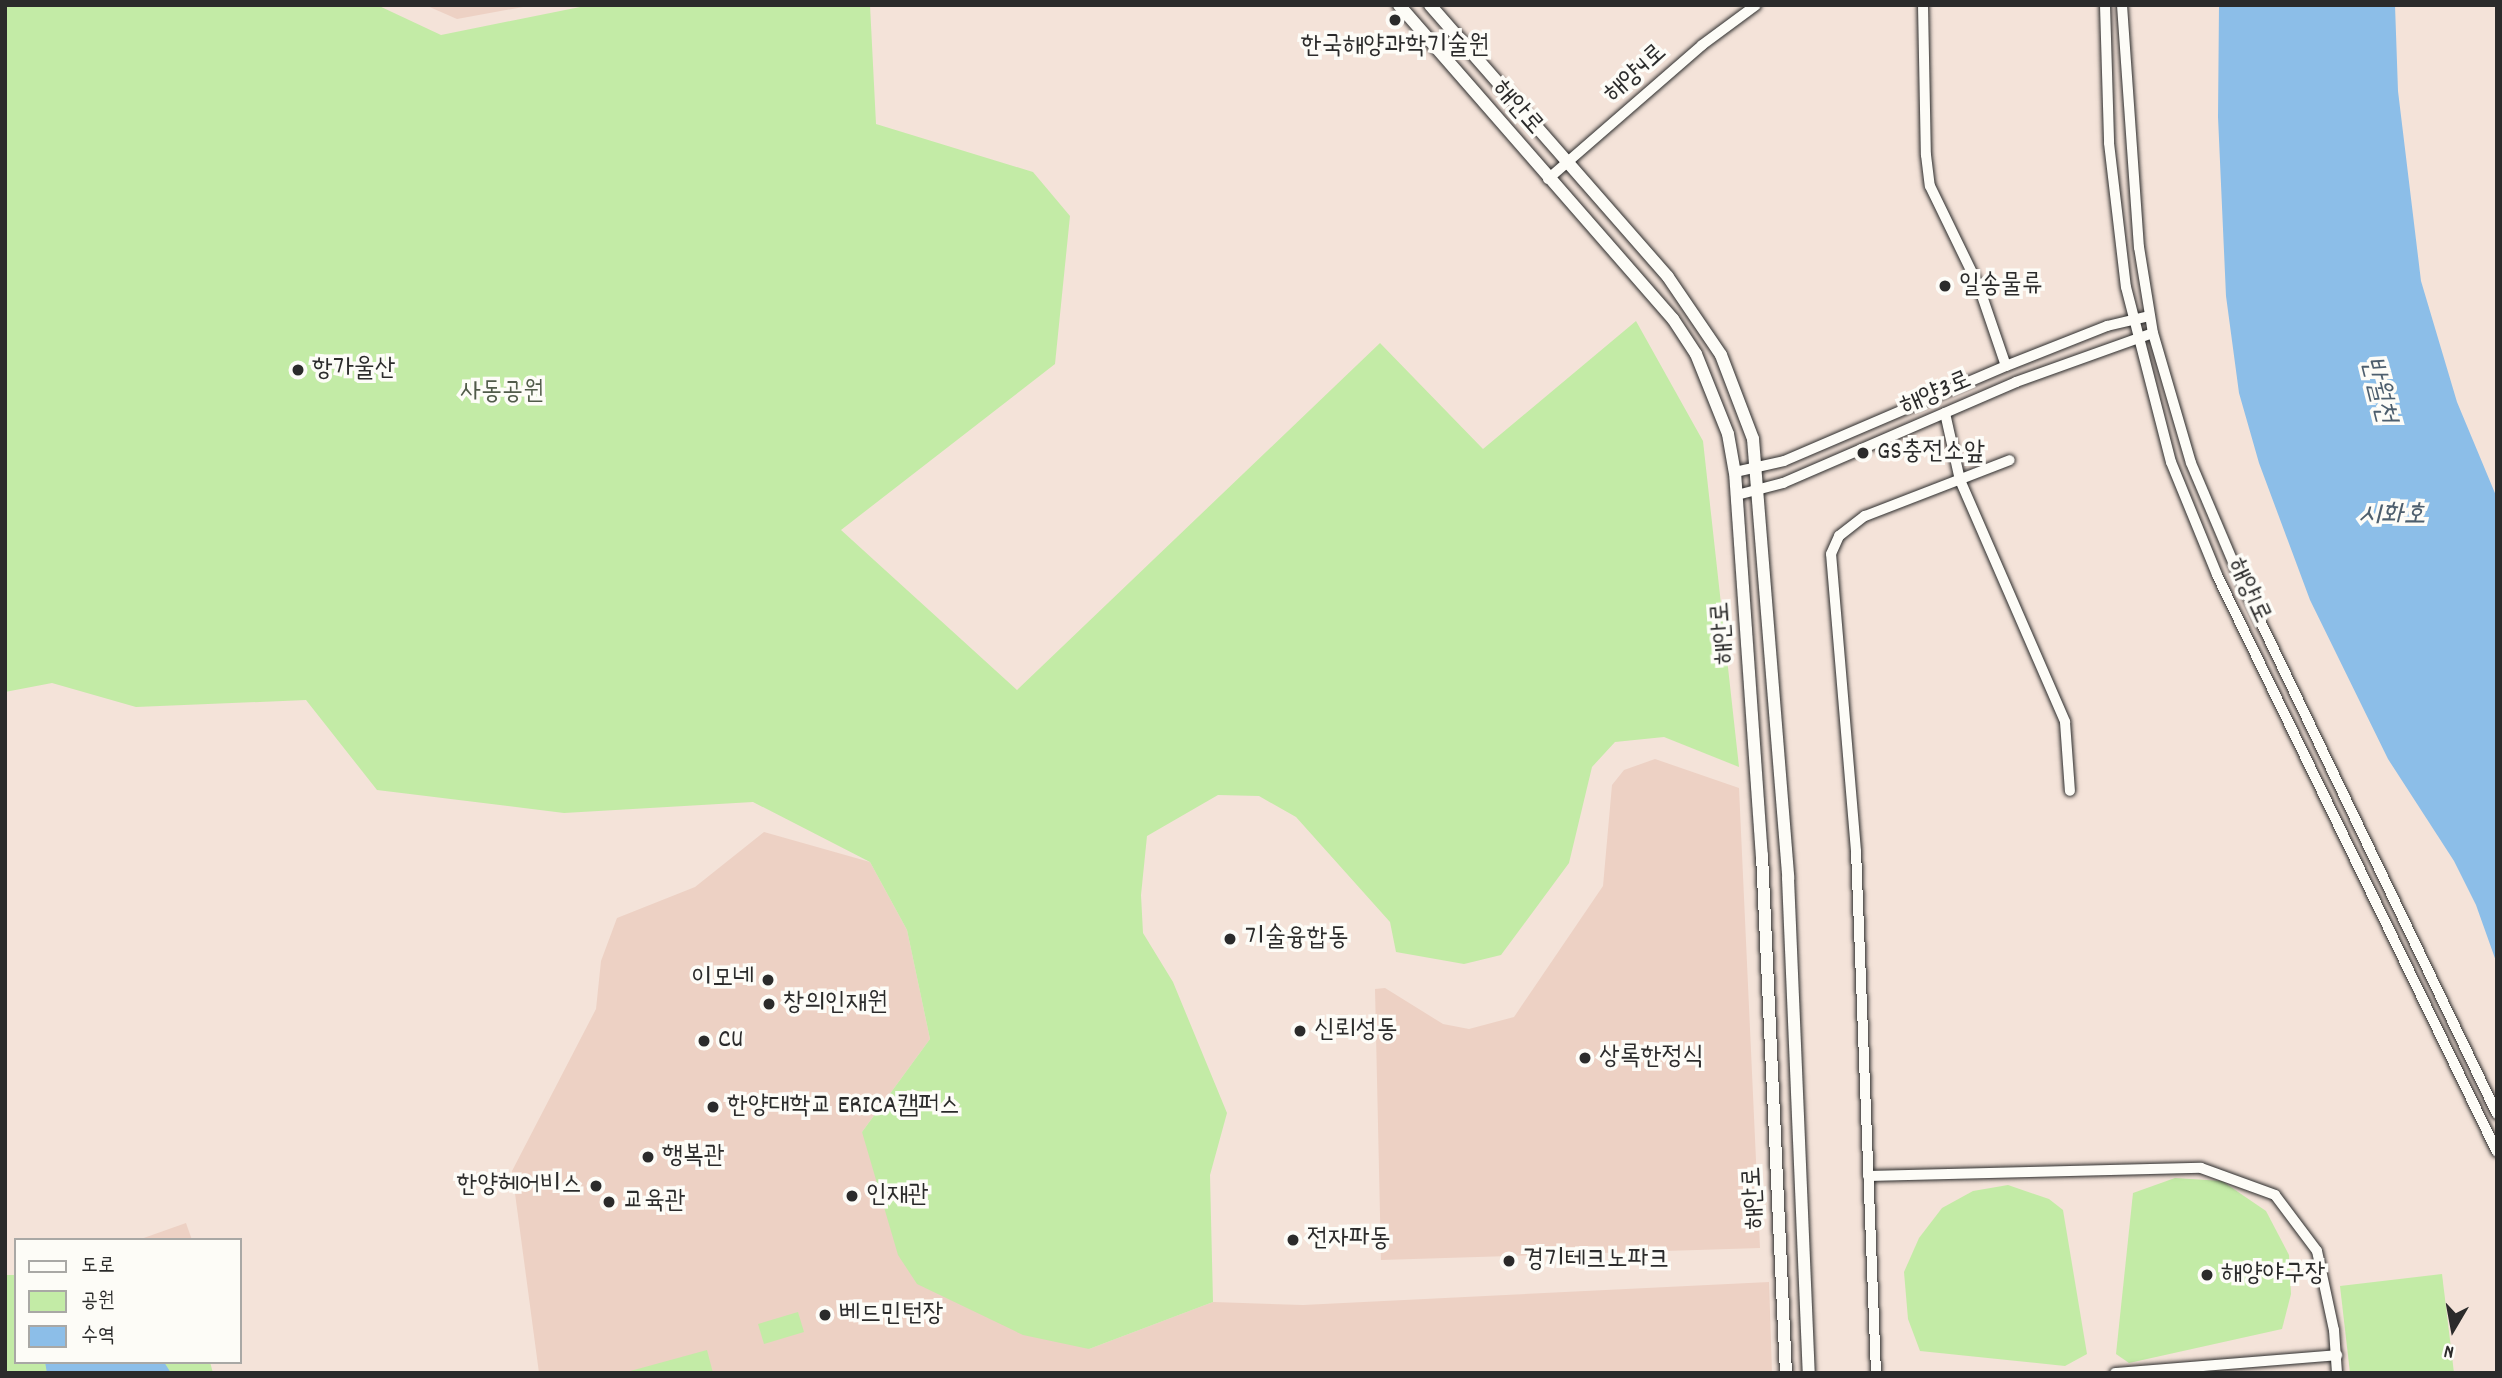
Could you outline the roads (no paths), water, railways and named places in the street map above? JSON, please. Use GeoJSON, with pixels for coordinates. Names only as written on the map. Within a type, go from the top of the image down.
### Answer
{"type":"FeatureCollection","features":[{"type":"Feature","properties":{"kind":"main road","name":"해안로"},"geometry":{"type":"LineString","coordinates":[[1399,5],[1548,179],[1673,319],[1712,389],[1735,472],[1737,495],[1762,855],[1786,1373]]}},
{"type":"Feature","properties":{"kind":"main road","name":"해안로"},"geometry":{"type":"LineString","coordinates":[[1430,5],[1668,277],[1702,322],[1738,391],[1757,467],[1788,878],[1809,1373]]}},
{"type":"Feature","properties":{"kind":"street","name":"해양4로"},"geometry":{"type":"LineString","coordinates":[[1548,179],[1702,44],[1756,5]]}},
{"type":"Feature","properties":{"kind":"street"},"geometry":{"type":"LineString","coordinates":[[1923,5],[1926,155],[1930,186],[1979,287],[2006,366]]}},
{"type":"Feature","properties":{"kind":"street","name":"해양1로"},"geometry":{"type":"LineString","coordinates":[[2105,5],[2110,156],[2133,320],[2171,462],[2217,575],[2495,1144]]}},
{"type":"Feature","properties":{"kind":"street","name":"해양1로"},"geometry":{"type":"LineString","coordinates":[[2122,5],[2132,188],[2149,316],[2190,463],[2213,520],[2497,1114]]}},
{"type":"Feature","properties":{"kind":"street","name":"해양3로"},"geometry":{"type":"LineString","coordinates":[[1735,472],[1795,456],[2006,366],[2149,316]]}},
{"type":"Feature","properties":{"kind":"street","name":"해양3로"},"geometry":{"type":"LineString","coordinates":[[1737,495],[1759,490],[1945,413],[2153,333]]}},
{"type":"Feature","properties":{"kind":"street"},"geometry":{"type":"LineString","coordinates":[[1945,413],[1960,480],[2065,722],[2070,791]]}},
{"type":"Feature","properties":{"kind":"street"},"geometry":{"type":"LineString","coordinates":[[1876,1373],[1856,851],[1831,554],[1839,536],[1865,516],[2010,460]]}},
{"type":"Feature","properties":{"kind":"street"},"geometry":{"type":"LineString","coordinates":[[1868,1176],[2201,1168],[2275,1195],[2317,1251],[2337,1355],[2337,1373]]}},
{"type":"Feature","properties":{"kind":"street"},"geometry":{"type":"LineString","coordinates":[[2115,1373],[2337,1355]]}},
{"type":"Feature","properties":{"kind":"water","name":"시화호"},"geometry":{"type":"Polygon","coordinates":[[[2219,5],[2395,5],[2398,91],[2421,281],[2457,402],[2497,498],[2497,964],[2476,905],[2454,861],[2388,759],[2310,600],[2259,463],[2239,393],[2226,296],[2218,117],[2219,5]]]}},
{"type":"Feature","properties":{"kind":"water"},"geometry":{"type":"Polygon","coordinates":[[[45,1364],[165,1364],[171,1373],[47,1373],[45,1364]]]}},
{"type":"Feature","properties":{"kind":"place","name":"한국해양과학기술원"},"geometry":{"type":"Point","coordinates":[1395,20]}},
{"type":"Feature","properties":{"kind":"place","name":"일송물류"},"geometry":{"type":"Point","coordinates":[1945,286]}},
{"type":"Feature","properties":{"kind":"place","name":"항가울산"},"geometry":{"type":"Point","coordinates":[298,370]}},
{"type":"Feature","properties":{"kind":"place","name":"GS충전소앞"},"geometry":{"type":"Point","coordinates":[1863,453]}},
{"type":"Feature","properties":{"kind":"place","name":"기술융합동"},"geometry":{"type":"Point","coordinates":[1230,939]}},
{"type":"Feature","properties":{"kind":"place","name":"이모네"},"geometry":{"type":"Point","coordinates":[768,980]}},
{"type":"Feature","properties":{"kind":"place","name":"창의인재원"},"geometry":{"type":"Point","coordinates":[769,1004]}},
{"type":"Feature","properties":{"kind":"place","name":"신뢰성동"},"geometry":{"type":"Point","coordinates":[1300,1031]}},
{"type":"Feature","properties":{"kind":"place","name":"CU"},"geometry":{"type":"Point","coordinates":[704,1041]}},
{"type":"Feature","properties":{"kind":"place","name":"상록한정식"},"geometry":{"type":"Point","coordinates":[1585,1058]}},
{"type":"Feature","properties":{"kind":"place","name":"한양대학교 ERICA캠퍼스"},"geometry":{"type":"Point","coordinates":[713,1107]}},
{"type":"Feature","properties":{"kind":"place","name":"행복관"},"geometry":{"type":"Point","coordinates":[648,1157]}},
{"type":"Feature","properties":{"kind":"place","name":"한양헤어비스"},"geometry":{"type":"Point","coordinates":[596,1186]}},
{"type":"Feature","properties":{"kind":"place","name":"인재관"},"geometry":{"type":"Point","coordinates":[852,1196]}},
{"type":"Feature","properties":{"kind":"place","name":"교육관"},"geometry":{"type":"Point","coordinates":[609,1202]}},
{"type":"Feature","properties":{"kind":"place","name":"전자파동"},"geometry":{"type":"Point","coordinates":[1293,1240]}},
{"type":"Feature","properties":{"kind":"place","name":"경기테크노파크"},"geometry":{"type":"Point","coordinates":[1509,1261]}},
{"type":"Feature","properties":{"kind":"place","name":"해양야구장"},"geometry":{"type":"Point","coordinates":[2207,1275]}},
{"type":"Feature","properties":{"kind":"place","name":"베드민턴장"},"geometry":{"type":"Point","coordinates":[825,1315]}},
{"type":"Feature","properties":{"kind":"water label","name":"반월천"},"geometry":{"type":"Point","coordinates":[2377,390]}},
{"type":"Feature","properties":{"kind":"park label","name":"사동공원"},"geometry":{"type":"Point","coordinates":[502,393]}}]}
